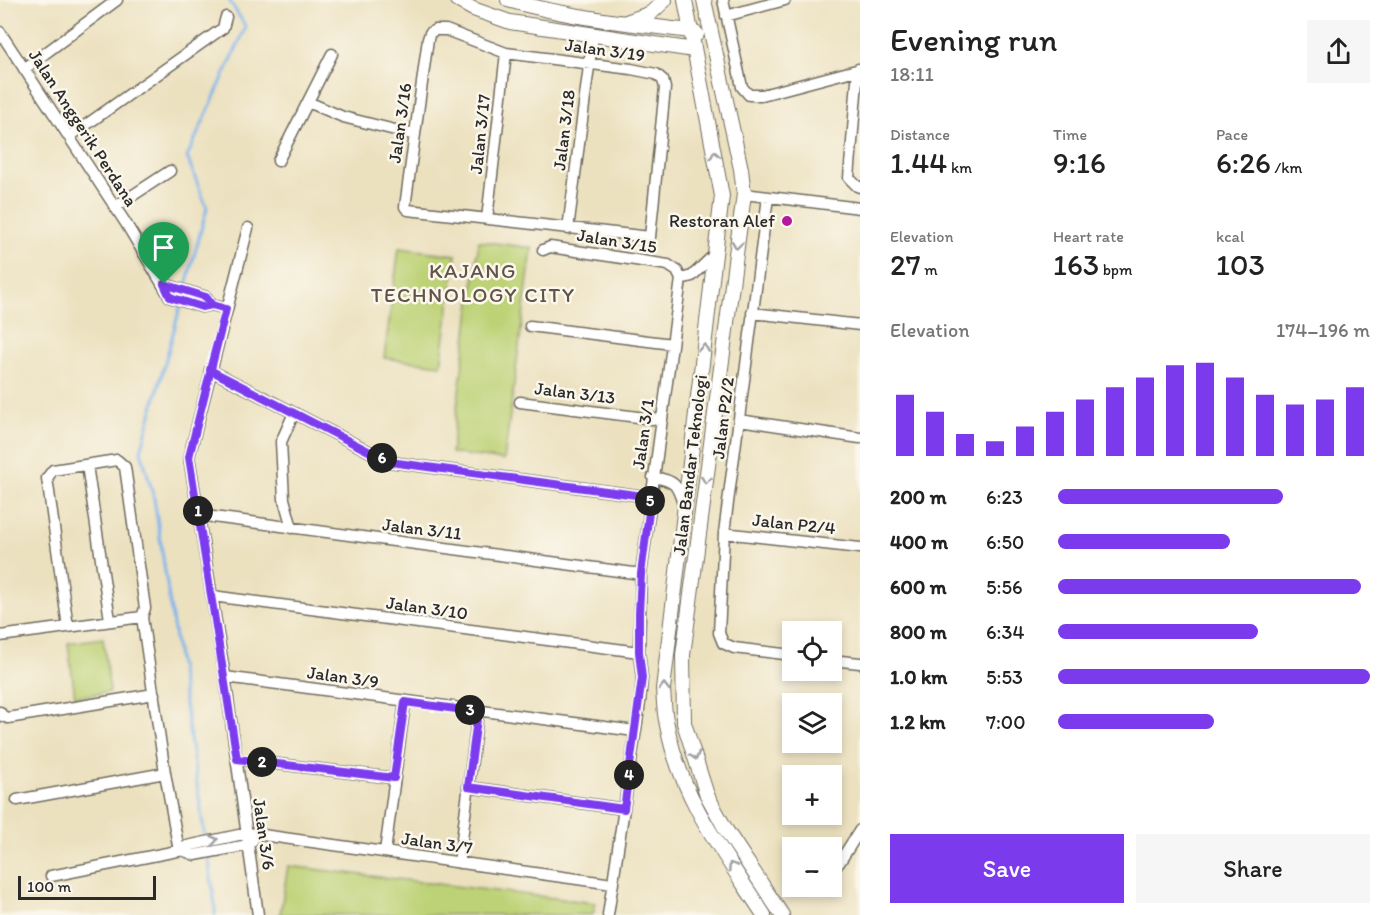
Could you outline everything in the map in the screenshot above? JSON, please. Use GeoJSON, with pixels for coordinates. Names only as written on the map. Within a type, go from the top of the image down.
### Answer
{"type":"FeatureCollection","features":[{"type":"Feature","properties":{"kind":"street"},"geometry":{"type":"LineString","coordinates":[[24,69],[117,0]]}},
{"type":"Feature","properties":{"kind":"street"},"geometry":{"type":"LineString","coordinates":[[457,0],[473,9],[510,22],[675,47],[696,40],[706,28],[707,16]]}},
{"type":"Feature","properties":{"kind":"street"},"geometry":{"type":"LineString","coordinates":[[624,23],[651,13],[665,0]]}},
{"type":"Feature","properties":{"kind":"street","name":"Jalan Bandar Teknologi"},"geometry":{"type":"LineString","coordinates":[[685,0],[696,40],[723,196],[663,689],[666,725],[690,797],[709,831],[765,915]]}},
{"type":"Feature","properties":{"kind":"street","name":"Jalan Bandar Teknologi"},"geometry":{"type":"LineString","coordinates":[[704,0],[741,169],[744,194],[683,655],[684,723],[708,795],[726,830],[782,915]]}},
{"type":"Feature","properties":{"kind":"street"},"geometry":{"type":"LineString","coordinates":[[723,0],[742,87],[749,95],[762,95],[859,69],[849,178],[860,186]]}},
{"type":"Feature","properties":{"kind":"street"},"geometry":{"type":"LineString","coordinates":[[726,16],[786,0]]}},
{"type":"Feature","properties":{"kind":"street"},"geometry":{"type":"LineString","coordinates":[[510,22],[513,1],[696,40],[715,56]]}},
{"type":"Feature","properties":{"kind":"street"},"geometry":{"type":"LineString","coordinates":[[69,137],[223,28],[226,17]]}},
{"type":"Feature","properties":{"kind":"street","name":"Jalan 3/19"},"geometry":{"type":"LineString","coordinates":[[428,39],[430,33],[435,30],[446,30],[506,52],[631,69],[656,74],[663,80],[665,84],[650,237],[568,228]]}},
{"type":"Feature","properties":{"kind":"street","name":"Jalan Anggerik Perdana"},"geometry":{"type":"LineString","coordinates":[[0,32],[170,289],[226,309]]}},
{"type":"Feature","properties":{"kind":"street","name":"Jalan 3/18"},"geometry":{"type":"LineString","coordinates":[[568,228],[593,35]]}},
{"type":"Feature","properties":{"kind":"street","name":"Jalan 3/16"},"geometry":{"type":"LineString","coordinates":[[428,39],[405,207],[408,210],[487,219]]}},
{"type":"Feature","properties":{"kind":"street"},"geometry":{"type":"LineString","coordinates":[[675,47],[701,78]]}},
{"type":"Feature","properties":{"kind":"street","name":"Jalan 3/17"},"geometry":{"type":"LineString","coordinates":[[487,219],[506,52]]}},
{"type":"Feature","properties":{"kind":"street"},"geometry":{"type":"LineString","coordinates":[[278,161],[332,54]]}},
{"type":"Feature","properties":{"kind":"street"},"geometry":{"type":"LineString","coordinates":[[308,102],[343,117],[415,135]]}},
{"type":"Feature","properties":{"kind":"street"},"geometry":{"type":"LineString","coordinates":[[115,207],[170,171]]}},
{"type":"Feature","properties":{"kind":"street"},"geometry":{"type":"LineString","coordinates":[[744,194],[860,208]]}},
{"type":"Feature","properties":{"kind":"street","name":"Jalan P2/2"},"geometry":{"type":"LineString","coordinates":[[768,197],[724,533],[719,633],[723,643],[734,648],[782,654]]}},
{"type":"Feature","properties":{"kind":"street"},"geometry":{"type":"LineString","coordinates":[[487,219],[568,228]]}},
{"type":"Feature","properties":{"kind":"street","name":"Jalan 3/6"},"geometry":{"type":"LineString","coordinates":[[248,228],[189,457],[225,677],[258,915]]}},
{"type":"Feature","properties":{"kind":"street","name":"Jalan 3/15"},"geometry":{"type":"LineString","coordinates":[[543,250],[550,247],[668,265],[677,271],[681,279]]}},
{"type":"Feature","properties":{"kind":"street"},"geometry":{"type":"LineString","coordinates":[[681,279],[692,276],[715,254]]}},
{"type":"Feature","properties":{"kind":"street","name":"Jalan 3/1"},"geometry":{"type":"LineString","coordinates":[[608,915],[642,678],[639,652],[641,574],[681,279]]}},
{"type":"Feature","properties":{"kind":"street"},"geometry":{"type":"LineString","coordinates":[[752,313],[860,325]]}},
{"type":"Feature","properties":{"kind":"street"},"geometry":{"type":"LineString","coordinates":[[530,326],[672,344]]}},
{"type":"Feature","properties":{"kind":"street"},"geometry":{"type":"LineString","coordinates":[[210,370],[390,462],[651,497]]}},
{"type":"Feature","properties":{"kind":"street","name":"Jalan 3/13"},"geometry":{"type":"LineString","coordinates":[[520,402],[661,420]]}},
{"type":"Feature","properties":{"kind":"street"},"geometry":{"type":"LineString","coordinates":[[292,528],[284,499],[281,442],[294,413]]}},
{"type":"Feature","properties":{"kind":"street"},"geometry":{"type":"LineString","coordinates":[[739,420],[860,438]]}},
{"type":"Feature","properties":{"kind":"street"},"geometry":{"type":"LineString","coordinates":[[68,627],[47,478],[53,470],[117,460],[125,467],[145,608],[142,617],[165,773],[187,850]]}},
{"type":"Feature","properties":{"kind":"street"},"geometry":{"type":"LineString","coordinates":[[87,465],[110,620]]}},
{"type":"Feature","properties":{"kind":"street"},"geometry":{"type":"LineString","coordinates":[[654,477],[669,480],[675,484],[684,507]]}},
{"type":"Feature","properties":{"kind":"street","name":"Jalan 3/11"},"geometry":{"type":"LineString","coordinates":[[198,515],[641,574]]}},
{"type":"Feature","properties":{"kind":"street"},"geometry":{"type":"LineString","coordinates":[[681,534],[687,540],[699,532]]}},
{"type":"Feature","properties":{"kind":"street","name":"Jalan P2/4"},"geometry":{"type":"LineString","coordinates":[[724,533],[860,548]]}},
{"type":"Feature","properties":{"kind":"street","name":"Jalan 3/10"},"geometry":{"type":"LineString","coordinates":[[212,596],[639,652]]}},
{"type":"Feature","properties":{"kind":"street"},"geometry":{"type":"LineString","coordinates":[[0,636],[142,617]]}},
{"type":"Feature","properties":{"kind":"street"},"geometry":{"type":"LineString","coordinates":[[842,661],[860,663]]}},
{"type":"Feature","properties":{"kind":"street","name":"Jalan 3/9"},"geometry":{"type":"LineString","coordinates":[[225,677],[635,731]]}},
{"type":"Feature","properties":{"kind":"street"},"geometry":{"type":"LineString","coordinates":[[4,715],[154,694]]}},
{"type":"Feature","properties":{"kind":"street"},"geometry":{"type":"LineString","coordinates":[[385,852],[405,702]]}},
{"type":"Feature","properties":{"kind":"street"},"geometry":{"type":"LineString","coordinates":[[459,863],[478,712]]}},
{"type":"Feature","properties":{"kind":"street"},"geometry":{"type":"LineString","coordinates":[[237,759],[394,778]]}},
{"type":"Feature","properties":{"kind":"street"},"geometry":{"type":"LineString","coordinates":[[17,800],[165,773]]}},
{"type":"Feature","properties":{"kind":"street"},"geometry":{"type":"LineString","coordinates":[[468,787],[624,809]]}},
{"type":"Feature","properties":{"kind":"street"},"geometry":{"type":"LineString","coordinates":[[842,858],[860,830]]}},
{"type":"Feature","properties":{"kind":"street"},"geometry":{"type":"LineString","coordinates":[[51,876],[187,850],[248,834]]}},
{"type":"Feature","properties":{"kind":"street","name":"Jalan 3/7"},"geometry":{"type":"LineString","coordinates":[[248,834],[613,884]]}},
{"type":"Feature","properties":{"kind":"street"},"geometry":{"type":"LineString","coordinates":[[187,850],[248,845]]}},
{"type":"Feature","properties":{"kind":"green space"},"geometry":{"type":"Polygon","coordinates":[[[479,241],[532,248],[504,460],[451,453],[479,241]]]}},
{"type":"Feature","properties":{"kind":"green space"},"geometry":{"type":"Polygon","coordinates":[[[399,248],[456,255],[441,365],[384,358],[399,248]]]}},
{"type":"Feature","properties":{"kind":"green space"},"geometry":{"type":"Polygon","coordinates":[[[103,638],[110,692],[75,697],[68,643],[103,638]]]}},
{"type":"Feature","properties":{"kind":"green space"},"geometry":{"type":"Polygon","coordinates":[[[288,866],[595,903],[593,915],[280,915],[288,866]]]}},
{"type":"Feature","properties":{"kind":"waterway"},"geometry":{"type":"LineString","coordinates":[[185,289],[207,208],[187,157],[246,27],[229,0]]}},
{"type":"Feature","properties":{"kind":"waterway"},"geometry":{"type":"LineString","coordinates":[[181,304],[141,451],[154,498],[205,838]]}},
{"type":"Feature","properties":{"kind":"waterway"},"geometry":{"type":"LineString","coordinates":[[208,857],[215,915]]}},
{"type":"Feature","properties":{"kind":"place","name":"Restoran Alef"},"geometry":{"type":"Point","coordinates":[787,221]}},
{"type":"Feature","properties":{"kind":"district","name":"KAJANG TECHNOLOGY CITY"},"geometry":{"type":"Point","coordinates":[473,283]}},
{"type":"Feature","properties":{"kind":"route"},"geometry":{"type":"LineString","coordinates":[[164,284],[170,297],[202,307],[212,305],[226,309],[210,370],[390,462],[651,497],[641,574],[639,652],[642,678],[640,702],[624,809],[468,787],[478,712],[405,702],[394,778],[237,759],[189,457],[210,370],[226,309],[212,305],[206,297],[164,284]]}}]}
